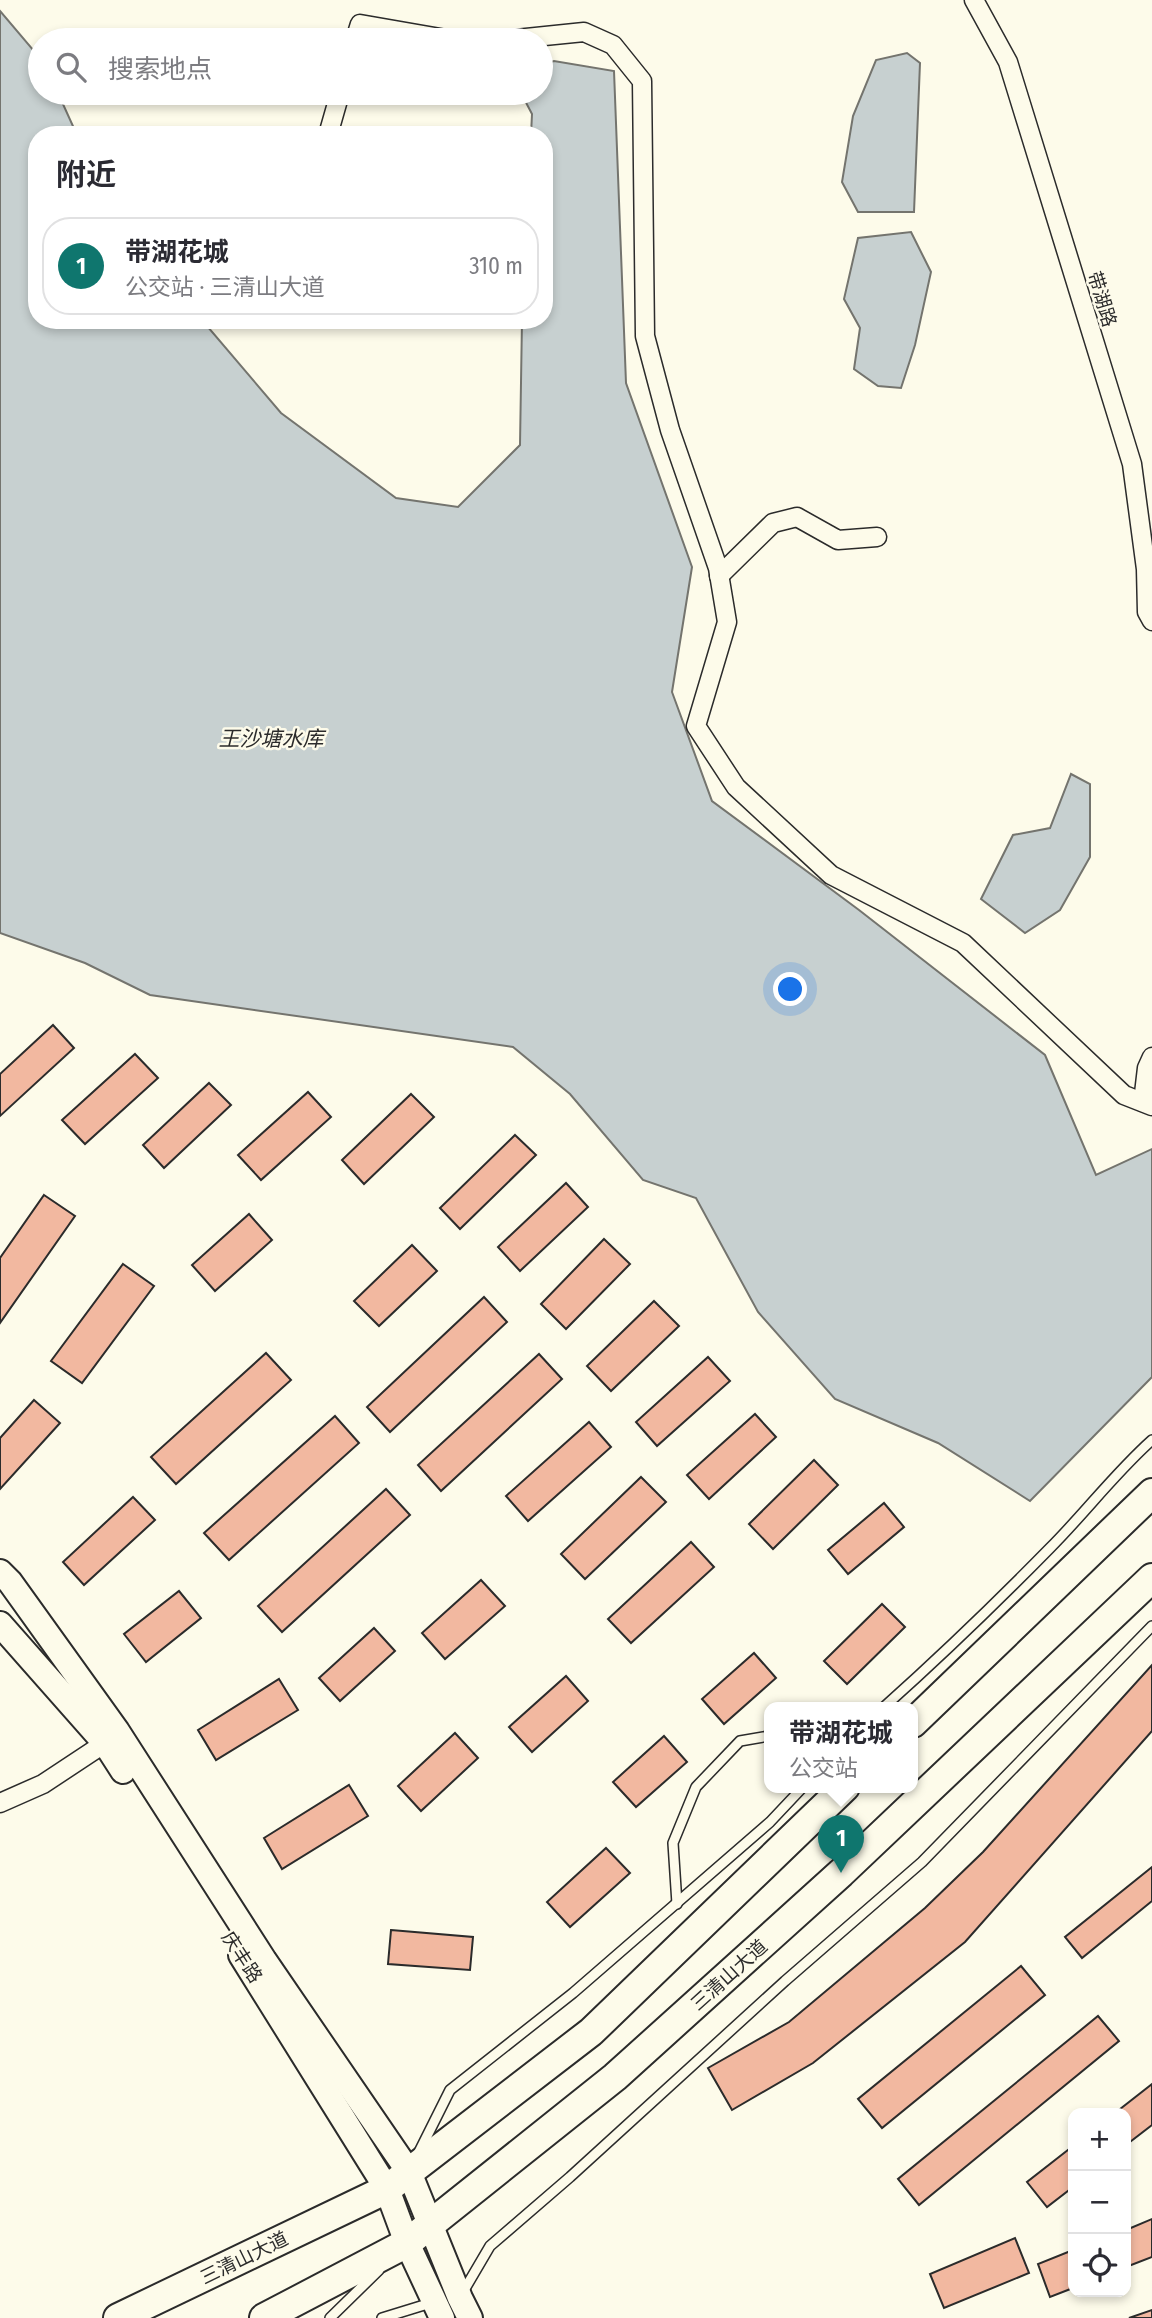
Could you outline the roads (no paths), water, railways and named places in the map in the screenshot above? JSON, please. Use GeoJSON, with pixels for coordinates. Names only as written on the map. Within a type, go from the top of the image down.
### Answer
{"type":"FeatureCollection","features":[{"type":"Feature","properties":{"kind":"highway"},"geometry":{"type":"LineString","coordinates":[[918,1718],[1152,1493]]}},
{"type":"Feature","properties":{"kind":"highway","name":"三清山大道"},"geometry":{"type":"LineString","coordinates":[[264,2318],[407,2243],[615,2077],[841,1873],[1152,1578]]}},
{"type":"Feature","properties":{"kind":"highway","name":"三清山大道"},"geometry":{"type":"LineString","coordinates":[[118,2318],[398,2180],[591,2032],[839,1793]]}},
{"type":"Feature","properties":{"kind":"main road"},"geometry":{"type":"LineString","coordinates":[[0,1572],[10,1581],[117,1731],[264,1960],[398,2180],[431,2224],[452,2309]]}},
{"type":"Feature","properties":{"kind":"main road","name":"庆丰路"},"geometry":{"type":"LineString","coordinates":[[0,1624],[105,1743],[296,2040],[398,2180],[407,2243],[452,2309]]}},
{"type":"Feature","properties":{"kind":"street","name":"带湖路"},"geometry":{"type":"LineString","coordinates":[[974,0],[1008,62],[1132,464],[1146,569],[1147,612],[1152,621]]}},
{"type":"Feature","properties":{"kind":"street"},"geometry":{"type":"LineString","coordinates":[[359,28],[360,24],[383,28]]}},
{"type":"Feature","properties":{"kind":"street"},"geometry":{"type":"LineString","coordinates":[[553,35],[584,32],[613,45],[642,81],[645,336],[670,430],[719,576],[727,622],[696,726],[736,787],[831,875],[963,943],[1124,1095],[1147,1104],[1147,1068],[1152,1056]]}},
{"type":"Feature","properties":{"kind":"street"},"geometry":{"type":"LineString","coordinates":[[331,126],[337,105]]}},
{"type":"Feature","properties":{"kind":"street"},"geometry":{"type":"LineString","coordinates":[[719,576],[773,523],[797,517],[838,540],[877,537]]}},
{"type":"Feature","properties":{"kind":"street"},"geometry":{"type":"LineString","coordinates":[[0,1803],[43,1784],[105,1743]]}},
{"type":"Feature","properties":{"kind":"lane"},"geometry":{"type":"LineString","coordinates":[[890,1702],[942,1656],[1052,1546],[1122,1466],[1152,1440]]}},
{"type":"Feature","properties":{"kind":"lane"},"geometry":{"type":"LineString","coordinates":[[382,2318],[452,2309],[490,2246],[922,1862],[1152,1626]]}},
{"type":"Feature","properties":{"kind":"lane"},"geometry":{"type":"LineString","coordinates":[[677,1904],[673,1843],[696,1787],[740,1741],[764,1737]]}},
{"type":"Feature","properties":{"kind":"lane"},"geometry":{"type":"LineString","coordinates":[[398,2180],[450,2090],[573,1993],[770,1822],[797,1793]]}},
{"type":"Feature","properties":{"kind":"lane"},"geometry":{"type":"LineString","coordinates":[[330,2318],[407,2243]]}},
{"type":"Feature","properties":{"kind":"water","name":"王沙塘水库"},"geometry":{"type":"Polygon","coordinates":[[[0,11],[28,44],[28,105],[63,105],[73,126],[28,126],[28,329],[210,329],[281,413],[396,498],[458,507],[520,445],[522,329],[553,329],[553,126],[531,126],[532,114],[527,105],[553,105],[553,61],[614,71],[626,383],[692,567],[672,692],[712,801],[859,910],[1045,1055],[1096,1175],[1152,1149],[1152,1377],[1030,1501],[938,1443],[835,1399],[758,1312],[696,1198],[643,1180],[570,1094],[513,1047],[150,995],[85,963],[0,933],[0,11]]]}},
{"type":"Feature","properties":{"kind":"water"},"geometry":{"type":"Polygon","coordinates":[[[907,53],[920,63],[914,212],[858,212],[842,182],[853,116],[876,60],[907,53]]]}},
{"type":"Feature","properties":{"kind":"water"},"geometry":{"type":"Polygon","coordinates":[[[911,232],[931,272],[915,345],[901,388],[878,386],[854,369],[860,328],[844,299],[858,238],[911,232]]]}},
{"type":"Feature","properties":{"kind":"water"},"geometry":{"type":"Polygon","coordinates":[[[1071,774],[1090,784],[1090,857],[1060,910],[1025,933],[981,899],[1013,835],[1050,828],[1071,774]]]}},
{"type":"Feature","properties":{"kind":"place","name":"带湖花城"},"geometry":{"type":"Point","coordinates":[841,1873]}}]}
